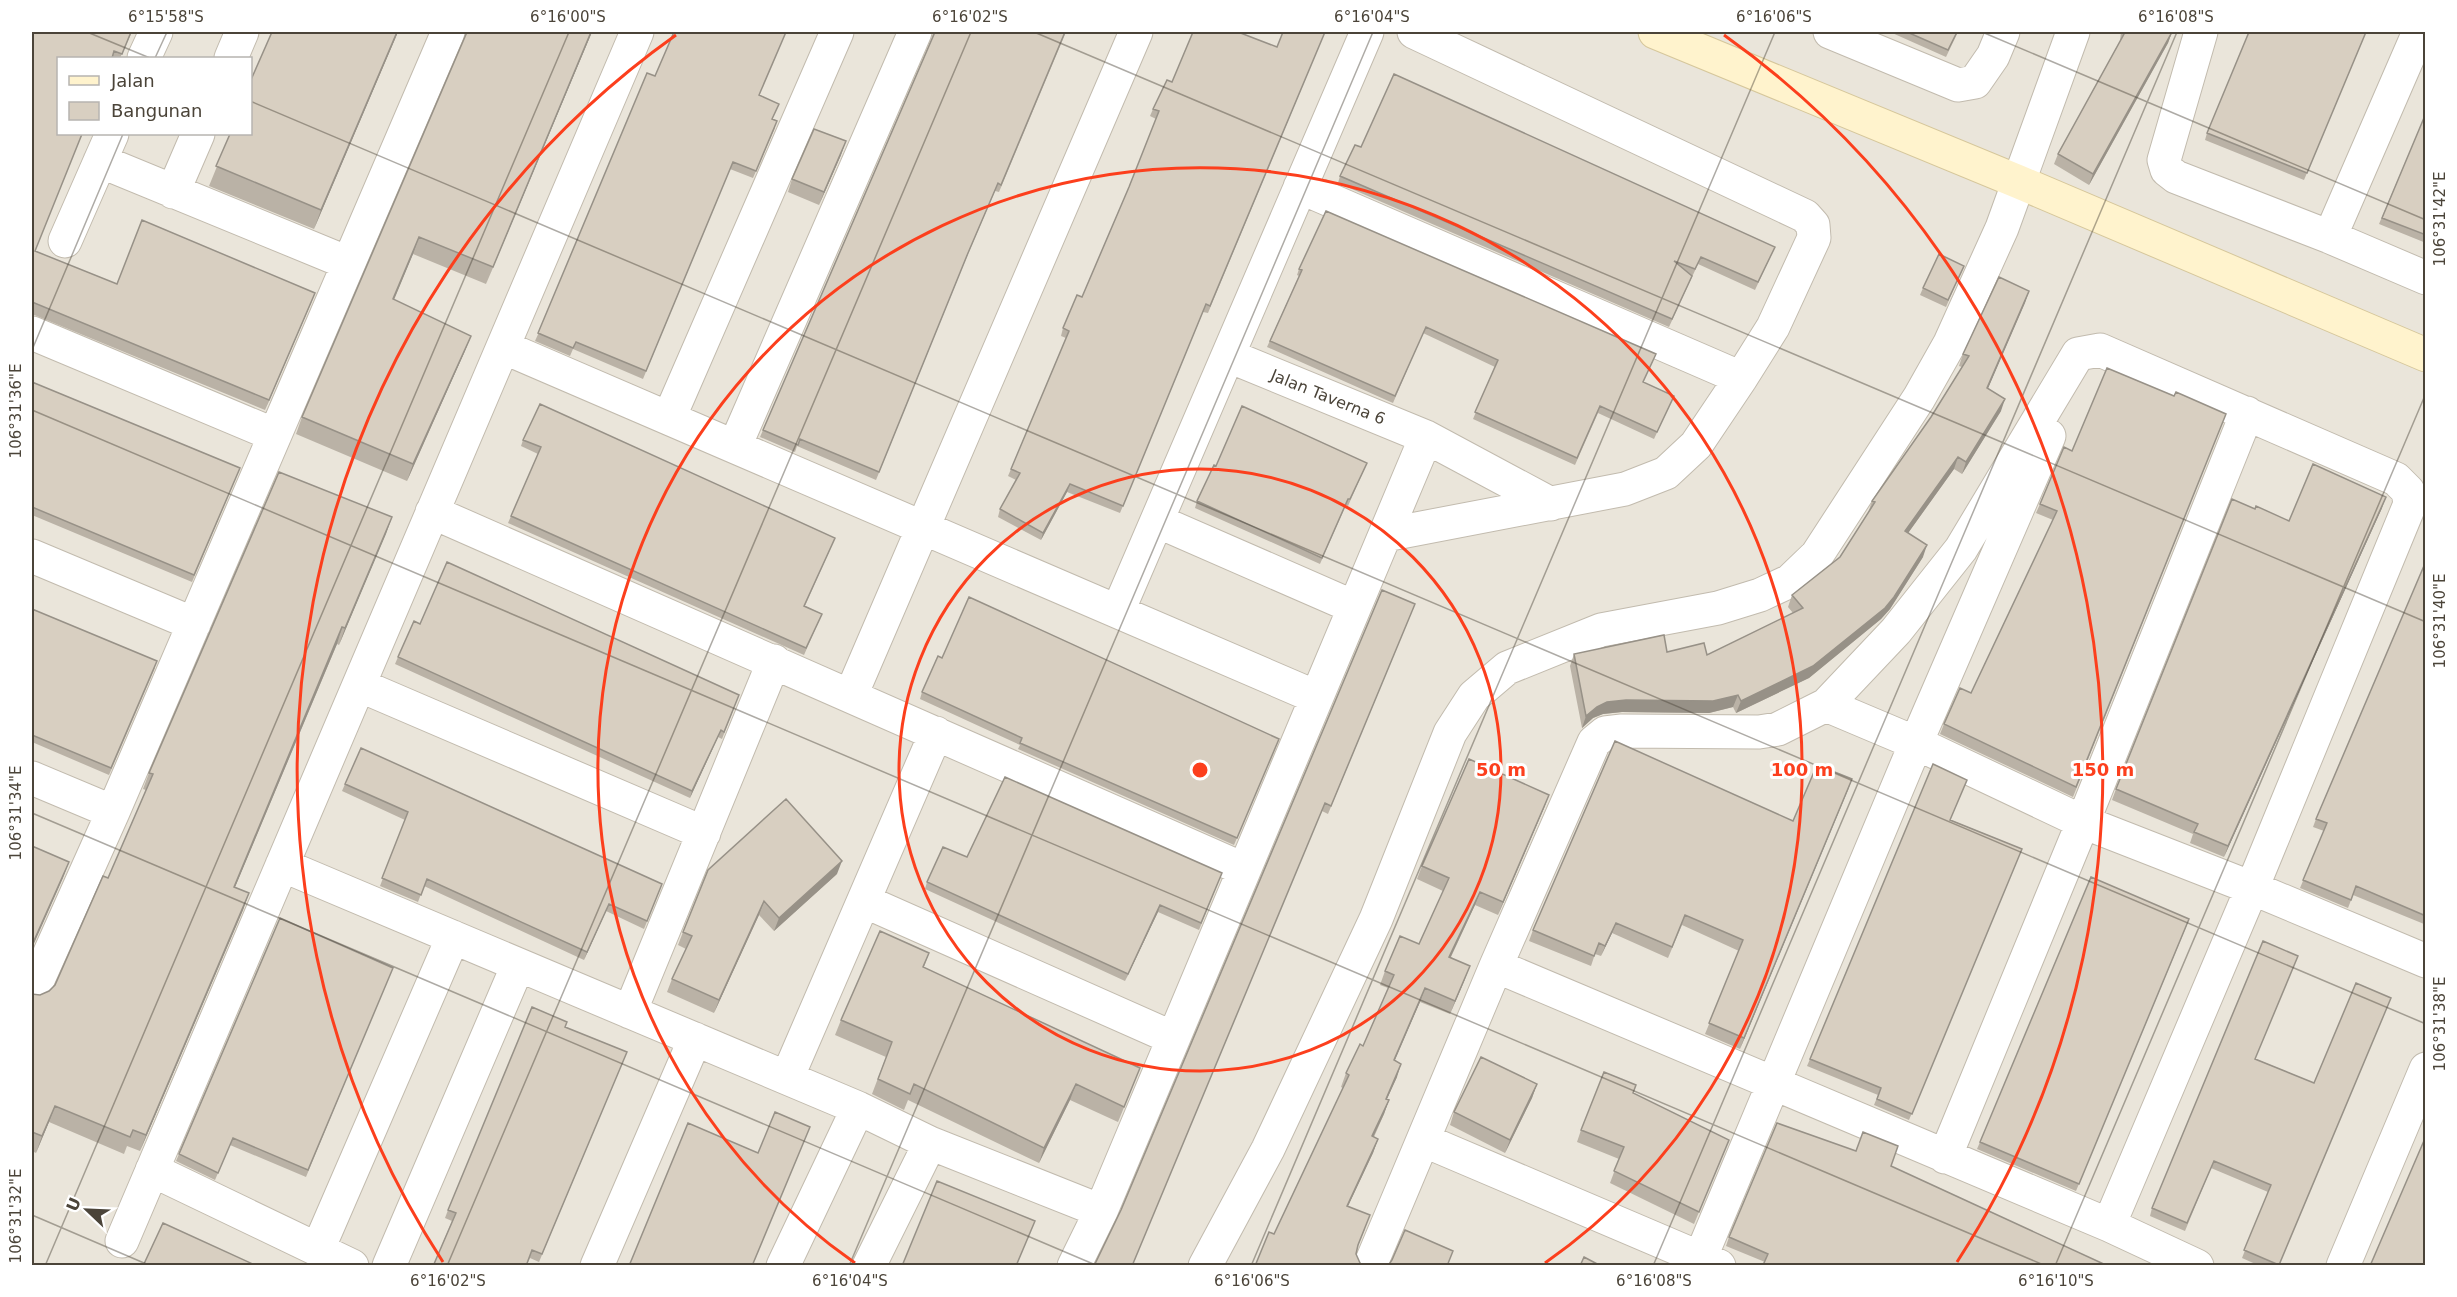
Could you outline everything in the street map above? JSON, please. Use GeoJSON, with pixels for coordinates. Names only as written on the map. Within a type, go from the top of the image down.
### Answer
{"type":"FeatureCollection","features":[{"type":"Feature","properties":{"kind":"street"},"geometry":{"type":"LineString","coordinates":[[144,57],[156,32]]}},
{"type":"Feature","properties":{"kind":"street"},"geometry":{"type":"LineString","coordinates":[[231,57],[242,32]]}},
{"type":"Feature","properties":{"kind":"street"},"geometry":{"type":"LineString","coordinates":[[32,993],[113,812],[448,32]]}},
{"type":"Feature","properties":{"kind":"street"},"geometry":{"type":"LineString","coordinates":[[122,1240],[637,32]]}},
{"type":"Feature","properties":{"kind":"street"},"geometry":{"type":"LineString","coordinates":[[669,418],[837,32]]}},
{"type":"Feature","properties":{"kind":"street"},"geometry":{"type":"LineString","coordinates":[[735,446],[915,32]]}},
{"type":"Feature","properties":{"kind":"street"},"geometry":{"type":"LineString","coordinates":[[851,695],[1136,32]]}},
{"type":"Feature","properties":{"kind":"street"},"geometry":{"type":"LineString","coordinates":[[1118,611],[1367,32]]}},
{"type":"Feature","properties":{"kind":"street"},"geometry":{"type":"LineString","coordinates":[[1385,535],[1625,489],[1666,473],[1696,445],[1741,378],[1773,327],[1814,238],[1813,225],[1805,216],[1414,32]]}},
{"type":"Feature","properties":{"kind":"street"},"geometry":{"type":"LineString","coordinates":[[1655,32],[2019,182],[2426,355]]}},
{"type":"Feature","properties":{"kind":"street"},"geometry":{"type":"LineString","coordinates":[[1830,32],[1958,85],[1975,82],[1994,56],[2003,32]]}},
{"type":"Feature","properties":{"kind":"street"},"geometry":{"type":"LineString","coordinates":[[1205,1266],[1273,1139],[1376,919],[1450,733],[1474,696],[1507,668],[1601,630],[1718,608],[1760,595],[1790,581],[1817,555],[1919,398],[1950,343],[2002,228],[2073,32]]}},
{"type":"Feature","properties":{"kind":"street"},"geometry":{"type":"LineString","coordinates":[[2201,32],[2164,160],[2167,170],[2176,177],[2330,237],[2426,278]]}},
{"type":"Feature","properties":{"kind":"street"},"geometry":{"type":"LineString","coordinates":[[2330,237],[2419,32]]}},
{"type":"Feature","properties":{"kind":"street"},"geometry":{"type":"LineString","coordinates":[[173,192],[198,135]]}},
{"type":"Feature","properties":{"kind":"street"},"geometry":{"type":"LineString","coordinates":[[65,241],[106,147],[173,192],[348,263]]}},
{"type":"Feature","properties":{"kind":"street"},"geometry":{"type":"LineString","coordinates":[[1299,187],[1741,378]]}},
{"type":"Feature","properties":{"kind":"street"},"geometry":{"type":"LineString","coordinates":[[32,333],[275,435]]}},
{"type":"Feature","properties":{"kind":"street"},"geometry":{"type":"LineString","coordinates":[[503,347],[1316,697]]}},
{"type":"Feature","properties":{"kind":"street"},"geometry":{"type":"LineString","coordinates":[[1370,1266],[1496,966],[1594,742],[1605,733],[1759,732],[1778,729],[1826,705],[1896,631],[1961,549],[2078,354],[2100,351],[2396,479],[2408,491],[2410,504],[2252,888],[2109,1225]]}},
{"type":"Feature","properties":{"kind":"street"},"geometry":{"type":"LineString","coordinates":[[1423,1140],[1706,1263],[1773,1083],[1916,743],[2086,352]]}},
{"type":"Feature","properties":{"kind":"street","name":"Jalan Taverna 6"},"geometry":{"type":"LineString","coordinates":[[1229,356],[1426,437],[1551,504]]}},
{"type":"Feature","properties":{"kind":"street"},"geometry":{"type":"LineString","coordinates":[[1945,1157],[2083,822],[2247,413]]}},
{"type":"Feature","properties":{"kind":"street"},"geometry":{"type":"LineString","coordinates":[[1074,1266],[1101,1211],[1426,437]]}},
{"type":"Feature","properties":{"kind":"street"},"geometry":{"type":"LineString","coordinates":[[432,512],[1243,869]]}},
{"type":"Feature","properties":{"kind":"street"},"geometry":{"type":"LineString","coordinates":[[1157,521],[1354,607]]}},
{"type":"Feature","properties":{"kind":"street"},"geometry":{"type":"LineString","coordinates":[[32,556],[194,624]]}},
{"type":"Feature","properties":{"kind":"street"},"geometry":{"type":"LineString","coordinates":[[630,1012],[774,661]]}},
{"type":"Feature","properties":{"kind":"street"},"geometry":{"type":"LineString","coordinates":[[359,685],[704,832]]}},
{"type":"Feature","properties":{"kind":"street"},"geometry":{"type":"LineString","coordinates":[[1826,705],[1916,743],[2083,822],[2252,888],[2426,961]]}},
{"type":"Feature","properties":{"kind":"street"},"geometry":{"type":"LineString","coordinates":[[787,1078],[936,733]]}},
{"type":"Feature","properties":{"kind":"street"},"geometry":{"type":"LineString","coordinates":[[32,778],[113,812]]}},
{"type":"Feature","properties":{"kind":"street"},"geometry":{"type":"LineString","coordinates":[[282,865],[858,1108],[930,1143],[1101,1211]]}},
{"type":"Feature","properties":{"kind":"street"},"geometry":{"type":"LineString","coordinates":[[864,901],[1173,1038]]}},
{"type":"Feature","properties":{"kind":"street"},"geometry":{"type":"LineString","coordinates":[[318,1249],[453,937]]}},
{"type":"Feature","properties":{"kind":"street"},"geometry":{"type":"LineString","coordinates":[[389,1266],[518,965]]}},
{"type":"Feature","properties":{"kind":"street"},"geometry":{"type":"LineString","coordinates":[[1496,966],[2109,1225],[2197,1266]]}},
{"type":"Feature","properties":{"kind":"street"},"geometry":{"type":"LineString","coordinates":[[597,1266],[695,1040]]}},
{"type":"Feature","properties":{"kind":"street"},"geometry":{"type":"LineString","coordinates":[[2343,1266],[2426,1069]]}},
{"type":"Feature","properties":{"kind":"street"},"geometry":{"type":"LineString","coordinates":[[783,1266],[858,1108]]}},
{"type":"Feature","properties":{"kind":"street"},"geometry":{"type":"LineString","coordinates":[[869,1266],[930,1143]]}},
{"type":"Feature","properties":{"kind":"street"},"geometry":{"type":"LineString","coordinates":[[152,1170],[352,1266]]}},
{"type":"Feature","properties":{"kind":"shaded area"},"geometry":{"type":"Polygon","coordinates":[[[32,32],[2425,32],[2425,1265],[32,1265],[32,32]]]}},
{"type":"Feature","properties":{"kind":"building"},"geometry":{"type":"Polygon","coordinates":[[[32,32],[131,32],[122,54],[114,51],[112,57],[57,57],[57,135],[82,135],[35,251],[117,284],[142,220],[315,293],[269,400],[32,302],[32,32]]]}},
{"type":"Feature","properties":{"kind":"building"},"geometry":{"type":"Polygon","coordinates":[[[272,32],[397,32],[321,210],[216,166],[230,135],[252,135],[252,77],[272,32]]]}},
{"type":"Feature","properties":{"kind":"building"},"geometry":{"type":"Polygon","coordinates":[[[467,32],[591,32],[493,267],[419,237],[393,299],[471,336],[413,464],[302,417],[467,32]]]}},
{"type":"Feature","properties":{"kind":"building"},"geometry":{"type":"Polygon","coordinates":[[[674,32],[786,32],[759,95],[779,104],[772,119],[777,121],[756,171],[733,162],[646,371],[576,342],[573,348],[538,333],[647,73],[655,76],[674,32]]]}},
{"type":"Feature","properties":{"kind":"building"},"geometry":{"type":"Polygon","coordinates":[[[935,32],[1065,32],[1001,185],[998,183],[968,253],[879,472],[800,439],[798,445],[763,430],[935,32]]]}},
{"type":"Feature","properties":{"kind":"building"},"geometry":{"type":"Polygon","coordinates":[[[1193,32],[1238,32],[1277,47],[1283,32],[1325,32],[1210,306],[1206,304],[1123,506],[1070,484],[1043,533],[1000,509],[1020,473],[1011,469],[1069,331],[1063,328],[1077,295],[1082,297],[1159,111],[1153,109],[1167,80],[1172,82],[1193,32]]]}},
{"type":"Feature","properties":{"kind":"building"},"geometry":{"type":"Polygon","coordinates":[[[1907,32],[1957,32],[1948,50],[1907,32]]]}},
{"type":"Feature","properties":{"kind":"building"},"geometry":{"type":"Polygon","coordinates":[[[2124,32],[2172,32],[2093,174],[2058,154],[2124,32]]]}},
{"type":"Feature","properties":{"kind":"building"},"geometry":{"type":"Polygon","coordinates":[[[2249,32],[2366,32],[2307,173],[2207,133],[2249,32]]]}},
{"type":"Feature","properties":{"kind":"building"},"geometry":{"type":"Polygon","coordinates":[[[1394,74],[1775,247],[1758,282],[1701,257],[1695,269],[1674,261],[1692,276],[1672,319],[1340,176],[1355,145],[1361,147],[1394,74]]]}},
{"type":"Feature","properties":{"kind":"building"},"geometry":{"type":"Polygon","coordinates":[[[2426,113],[2426,235],[2382,218],[2426,113]]]}},
{"type":"Feature","properties":{"kind":"building"},"geometry":{"type":"Polygon","coordinates":[[[814,129],[846,141],[824,192],[792,179],[814,129]]]}},
{"type":"Feature","properties":{"kind":"building"},"geometry":{"type":"Polygon","coordinates":[[[1326,211],[1656,354],[1643,382],[1674,396],[1657,432],[1600,406],[1577,458],[1475,412],[1498,360],[1426,327],[1395,396],[1270,341],[1302,270],[1299,269],[1326,211]]]}},
{"type":"Feature","properties":{"kind":"building"},"geometry":{"type":"Polygon","coordinates":[[[1939,254],[1964,266],[1948,300],[1923,288],[1939,254]]]}},
{"type":"Feature","properties":{"kind":"building"},"geometry":{"type":"Polygon","coordinates":[[[1999,277],[2029,291],[1987,388],[2005,399],[1966,462],[1958,457],[1905,531],[1927,545],[1885,608],[1813,666],[1741,701],[1738,695],[1713,701],[1626,700],[1607,702],[1586,716],[1574,654],[1664,635],[1667,652],[1704,643],[1707,655],[1803,608],[1792,595],[1840,557],[1875,502],[1872,501],[1931,417],[1969,356],[1963,354],[1999,277]]]}},
{"type":"Feature","properties":{"kind":"building"},"geometry":{"type":"Polygon","coordinates":[[[2107,368],[2174,396],[2176,392],[2226,414],[2076,787],[1944,724],[1960,688],[1971,693],[2057,511],[2040,504],[2064,447],[2072,451],[2107,368]]]}},
{"type":"Feature","properties":{"kind":"building"},"geometry":{"type":"Polygon","coordinates":[[[32,382],[240,468],[194,575],[32,507],[32,382]]]}},
{"type":"Feature","properties":{"kind":"building"},"geometry":{"type":"Polygon","coordinates":[[[540,404],[835,538],[804,606],[822,614],[806,648],[511,516],[541,447],[523,440],[540,404]]]}},
{"type":"Feature","properties":{"kind":"building"},"geometry":{"type":"Polygon","coordinates":[[[1242,406],[1367,463],[1322,558],[1197,501],[1214,465],[1216,466],[1242,406]]]}},
{"type":"Feature","properties":{"kind":"building"},"geometry":{"type":"Polygon","coordinates":[[[2313,464],[2386,497],[2228,846],[2194,832],[2198,824],[2116,789],[2232,499],[2255,509],[2256,506],[2289,521],[2313,464]]]}},
{"type":"Feature","properties":{"kind":"building"},"geometry":{"type":"Polygon","coordinates":[[[279,472],[392,517],[345,628],[342,627],[234,887],[249,893],[146,1135],[133,1130],[130,1137],[55,1106],[42,1136],[32,1132],[32,994],[40,995],[55,985],[103,876],[108,878],[153,774],[149,773],[279,472]]]}},
{"type":"Feature","properties":{"kind":"building"},"geometry":{"type":"Polygon","coordinates":[[[2426,561],[2426,916],[2356,886],[2351,900],[2303,880],[2327,823],[2316,819],[2426,561]]]}},
{"type":"Feature","properties":{"kind":"building"},"geometry":{"type":"Polygon","coordinates":[[[447,562],[739,695],[724,732],[721,730],[692,791],[398,657],[414,621],[420,624],[447,562]]]}},
{"type":"Feature","properties":{"kind":"building"},"geometry":{"type":"Polygon","coordinates":[[[1382,590],[1415,604],[1331,806],[1325,803],[1132,1266],[1094,1266],[1121,1210],[1382,590]]]}},
{"type":"Feature","properties":{"kind":"building"},"geometry":{"type":"Polygon","coordinates":[[[969,597],[1279,739],[1237,838],[1020,743],[1022,738],[922,692],[938,656],[942,658],[969,597]]]}},
{"type":"Feature","properties":{"kind":"building"},"geometry":{"type":"Polygon","coordinates":[[[32,609],[157,661],[111,768],[32,735],[32,609]]]}},
{"type":"Feature","properties":{"kind":"building"},"geometry":{"type":"Polygon","coordinates":[[[1615,741],[1793,821],[1817,765],[1852,779],[1744,1038],[1709,1023],[1743,940],[1685,915],[1672,947],[1616,923],[1605,946],[1599,943],[1594,956],[1533,930],[1615,741]]]}},
{"type":"Feature","properties":{"kind":"building"},"geometry":{"type":"Polygon","coordinates":[[[361,748],[662,884],[647,921],[609,904],[587,952],[427,879],[421,895],[382,878],[408,812],[345,784],[361,748]]]}},
{"type":"Feature","properties":{"kind":"building"},"geometry":{"type":"Polygon","coordinates":[[[1469,759],[1549,795],[1503,902],[1480,892],[1449,957],[1470,966],[1455,1001],[1425,988],[1394,1060],[1401,1064],[1386,1099],[1389,1100],[1372,1136],[1378,1139],[1347,1206],[1370,1215],[1356,1254],[1362,1266],[1255,1266],[1269,1232],[1274,1234],[1349,1075],[1346,1073],[1360,1044],[1363,1046],[1394,975],[1385,971],[1400,936],[1419,944],[1449,878],[1422,866],[1469,759]]]}},
{"type":"Feature","properties":{"kind":"building"},"geometry":{"type":"Polygon","coordinates":[[[1933,764],[1967,780],[1950,820],[2022,849],[1912,1114],[1877,1099],[1881,1088],[1810,1059],[1933,764]]]}},
{"type":"Feature","properties":{"kind":"building"},"geometry":{"type":"Polygon","coordinates":[[[1005,777],[1222,873],[1201,923],[1160,905],[1128,974],[927,882],[943,847],[967,857],[1005,777]]]}},
{"type":"Feature","properties":{"kind":"building"},"geometry":{"type":"Polygon","coordinates":[[[786,799],[842,861],[779,918],[764,901],[719,1000],[672,979],[692,936],[683,932],[708,870],[786,799]]]}},
{"type":"Feature","properties":{"kind":"building"},"geometry":{"type":"Polygon","coordinates":[[[32,846],[69,862],[32,945],[32,846]]]}},
{"type":"Feature","properties":{"kind":"building"},"geometry":{"type":"Polygon","coordinates":[[[2091,877],[2189,919],[2079,1184],[1980,1142],[2091,877]]]}},
{"type":"Feature","properties":{"kind":"building"},"geometry":{"type":"Polygon","coordinates":[[[280,918],[393,968],[308,1170],[233,1138],[218,1173],[179,1154],[280,918]]]}},
{"type":"Feature","properties":{"kind":"building"},"geometry":{"type":"Polygon","coordinates":[[[880,931],[929,953],[923,967],[1140,1068],[1124,1107],[1076,1084],[1044,1148],[914,1084],[910,1094],[878,1079],[892,1042],[841,1020],[880,931]]]}},
{"type":"Feature","properties":{"kind":"building"},"geometry":{"type":"Polygon","coordinates":[[[2263,941],[2298,956],[2255,1059],[2314,1083],[2356,983],[2391,998],[2279,1265],[2244,1250],[2271,1185],[2214,1161],[2187,1223],[2152,1208],[2263,941]]]}},
{"type":"Feature","properties":{"kind":"building"},"geometry":{"type":"Polygon","coordinates":[[[532,1007],[567,1022],[565,1027],[627,1052],[542,1254],[532,1250],[526,1266],[437,1266],[434,1264],[456,1213],[448,1210],[532,1007]]]}},
{"type":"Feature","properties":{"kind":"building"},"geometry":{"type":"Polygon","coordinates":[[[1481,1057],[1537,1084],[1510,1140],[1454,1112],[1481,1057]]]}},
{"type":"Feature","properties":{"kind":"building"},"geometry":{"type":"Polygon","coordinates":[[[1604,1072],[1636,1085],[1633,1093],[1729,1140],[1699,1212],[1614,1171],[1624,1147],[1581,1130],[1604,1072]]]}},
{"type":"Feature","properties":{"kind":"building"},"geometry":{"type":"Polygon","coordinates":[[[775,1112],[810,1127],[752,1266],[629,1266],[688,1123],[758,1153],[775,1112]]]}},
{"type":"Feature","properties":{"kind":"building"},"geometry":{"type":"Polygon","coordinates":[[[1777,1123],[1856,1151],[1863,1132],[1898,1146],[1891,1166],[2108,1266],[1770,1266],[1764,1263],[1768,1254],[1729,1237],[1777,1123]]]}},
{"type":"Feature","properties":{"kind":"building"},"geometry":{"type":"Polygon","coordinates":[[[2426,1136],[2426,1266],[2370,1266],[2426,1136]]]}},
{"type":"Feature","properties":{"kind":"building"},"geometry":{"type":"Polygon","coordinates":[[[937,1181],[1035,1221],[1016,1266],[902,1266],[937,1181]]]}},
{"type":"Feature","properties":{"kind":"building"},"geometry":{"type":"Polygon","coordinates":[[[163,1223],[257,1266],[143,1266],[163,1223]]]}},
{"type":"Feature","properties":{"kind":"building"},"geometry":{"type":"Polygon","coordinates":[[[1405,1230],[1453,1251],[1447,1266],[1388,1266],[1405,1230]]]}},
{"type":"Feature","properties":{"kind":"building"},"geometry":{"type":"Polygon","coordinates":[[[1584,1257],[1601,1266],[1580,1266],[1584,1257]]]}}]}
